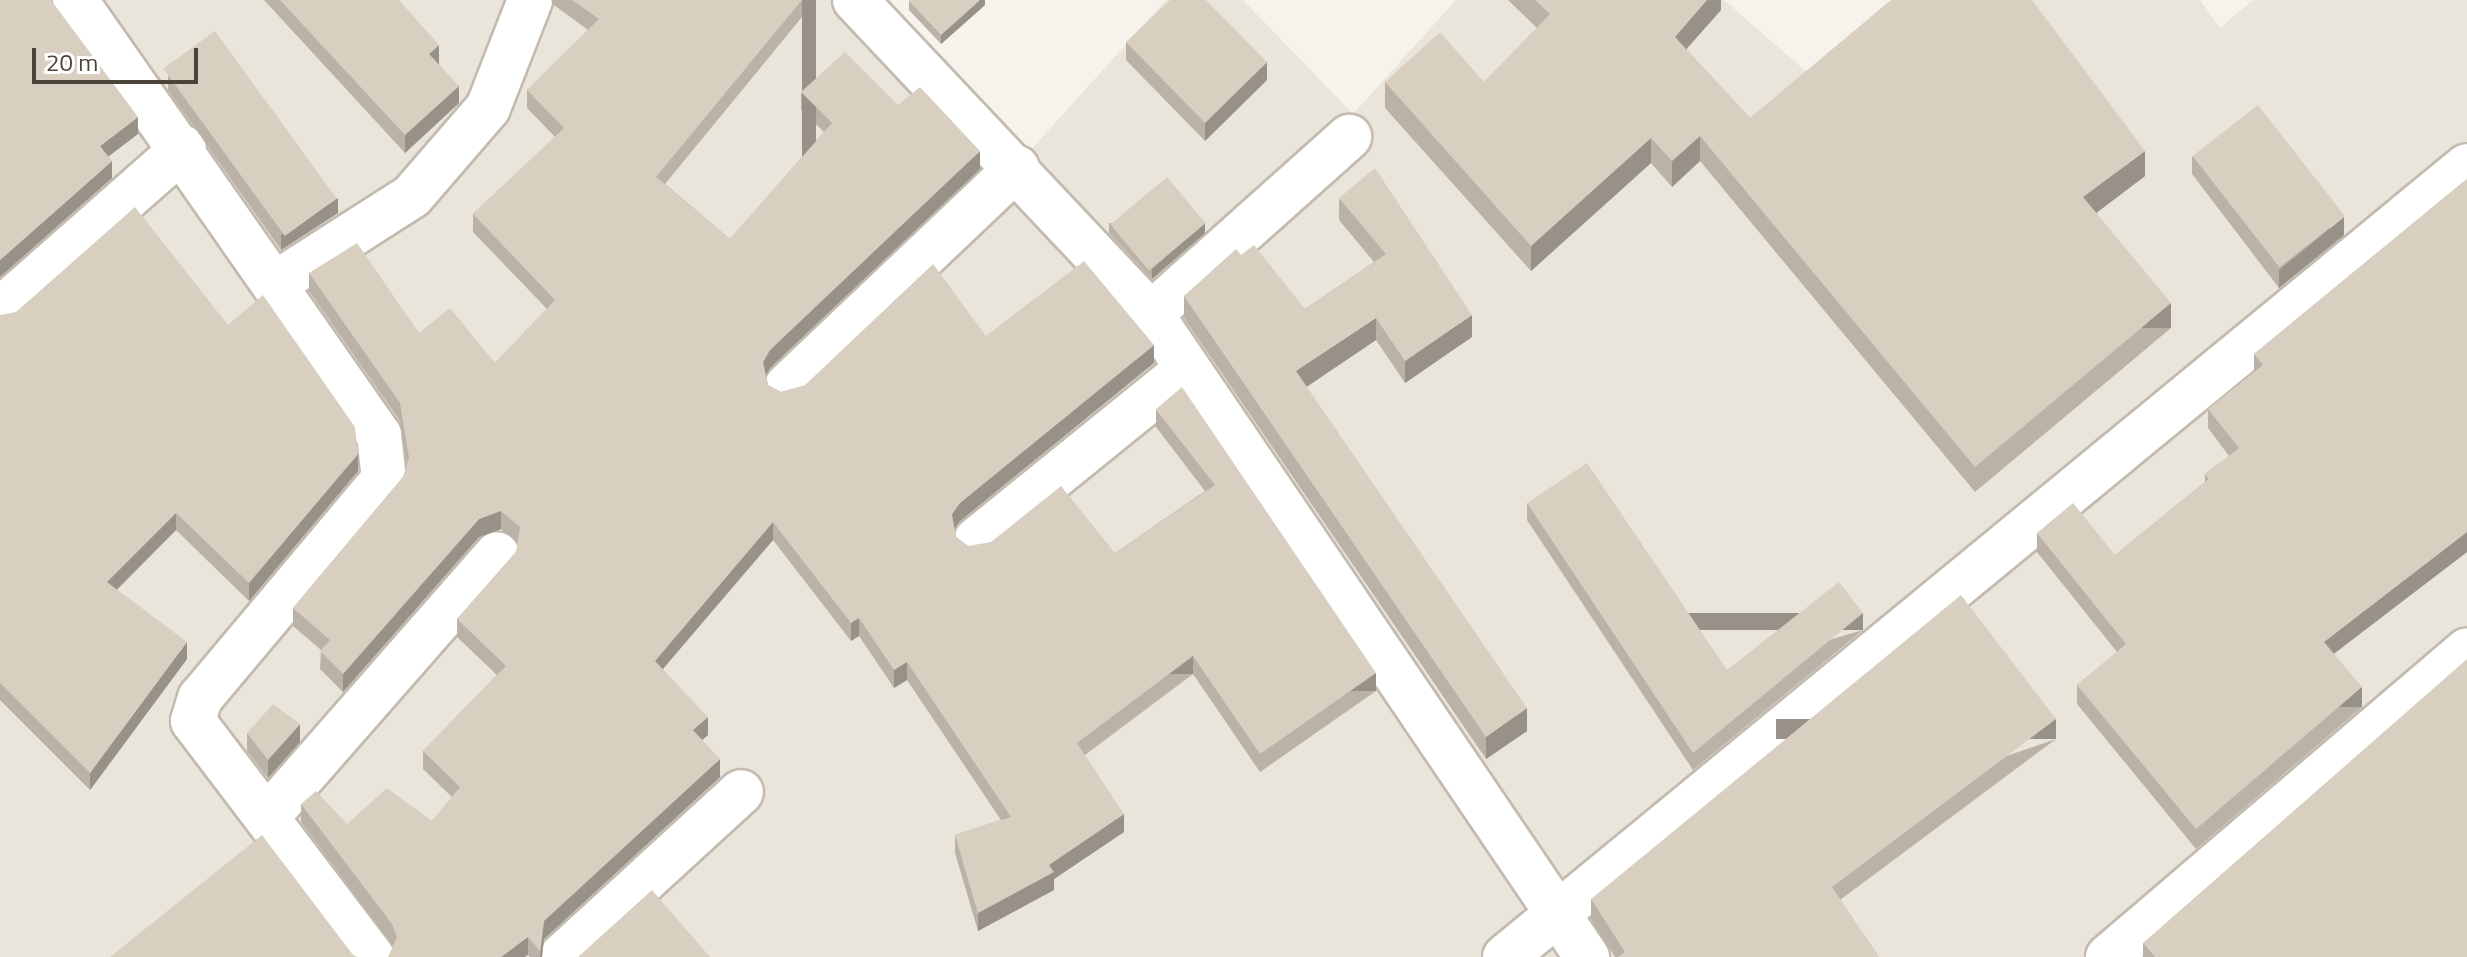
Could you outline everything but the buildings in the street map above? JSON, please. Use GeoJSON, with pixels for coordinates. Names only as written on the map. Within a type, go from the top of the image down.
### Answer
{"type":"FeatureCollection","features":[{"type":"Feature","properties":{"kind":"street"},"geometry":{"type":"LineString","coordinates":[[75,0],[184,148],[369,414],[385,458],[384,479],[200,698],[193,721],[202,740],[267,817],[372,957]]}},
{"type":"Feature","properties":{"kind":"street"},"geometry":{"type":"LineString","coordinates":[[276,283],[412,196],[488,108],[530,0]]}},
{"type":"Feature","properties":{"kind":"street"},"geometry":{"type":"LineString","coordinates":[[855,0],[1017,168],[1151,314],[1587,957]]}},
{"type":"Feature","properties":{"kind":"street"},"geometry":{"type":"LineString","coordinates":[[1151,314],[1349,137]]}},
{"type":"Feature","properties":{"kind":"street"},"geometry":{"type":"LineString","coordinates":[[0,310],[184,148]]}},
{"type":"Feature","properties":{"kind":"street"},"geometry":{"type":"LineString","coordinates":[[1505,957],[2467,166]]}},
{"type":"Feature","properties":{"kind":"street"},"geometry":{"type":"LineString","coordinates":[[787,386],[1017,168]]}},
{"type":"Feature","properties":{"kind":"street"},"geometry":{"type":"LineString","coordinates":[[976,540],[1187,369]]}},
{"type":"Feature","properties":{"kind":"street"},"geometry":{"type":"LineString","coordinates":[[267,817],[497,554]]}},
{"type":"Feature","properties":{"kind":"street"},"geometry":{"type":"LineString","coordinates":[[2108,957],[2467,650]]}},
{"type":"Feature","properties":{"kind":"street"},"geometry":{"type":"LineString","coordinates":[[561,957],[741,792]]}},
{"type":"Feature","properties":{"kind":"shaded area"},"geometry":{"type":"Polygon","coordinates":[[[0,0],[887,0],[1029,152],[1166,0],[1243,0],[1353,114],[1456,0],[1724,0],[1818,82],[1919,0],[2200,0],[2220,28],[2253,0],[2467,0],[2467,957],[0,957],[0,0]]]}}]}
